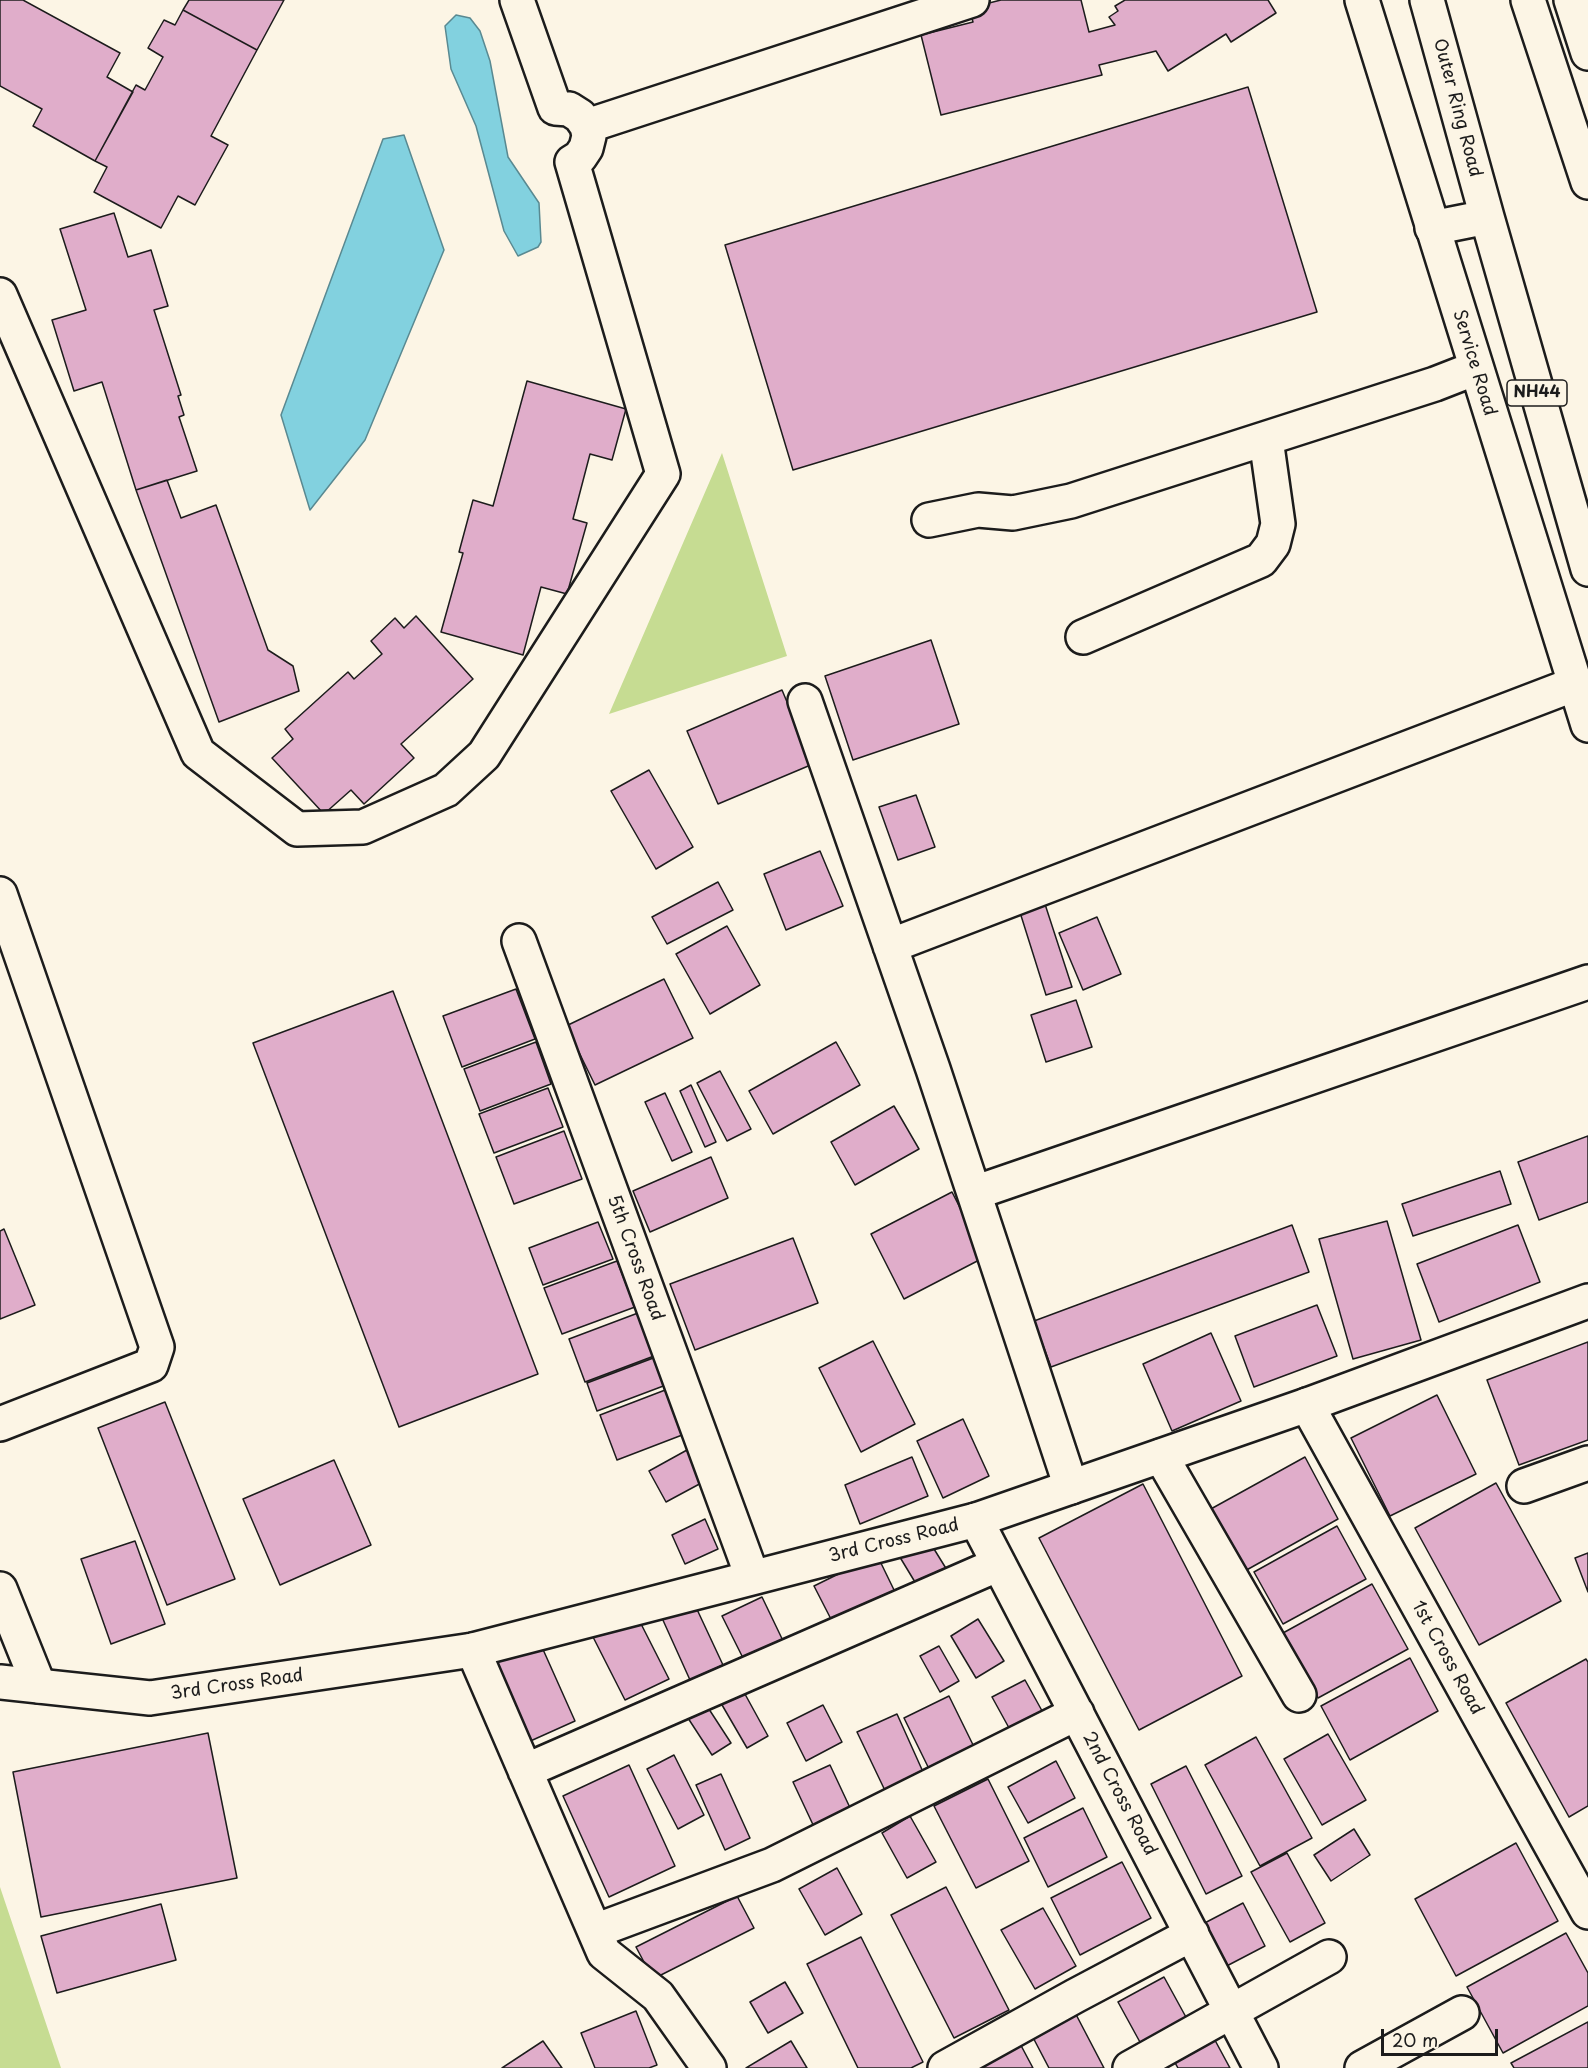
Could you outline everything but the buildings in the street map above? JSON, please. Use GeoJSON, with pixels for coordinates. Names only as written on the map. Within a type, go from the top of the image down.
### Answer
{"type":"FeatureCollection","features":[{"type":"Feature","properties":{"kind":"main road"},"geometry":{"type":"LineString","coordinates":[[0,295],[198,753],[297,829],[363,827],[446,790],[484,755],[663,474],[572,162],[580,157],[586,148],[589,136],[587,126],[580,116],[569,109],[555,108],[517,0]]}},
{"type":"Feature","properties":{"kind":"main road"},"geometry":{"type":"LineString","coordinates":[[587,126],[972,0]]}},
{"type":"Feature","properties":{"kind":"main road","name":"Service Road"},"geometry":{"type":"LineString","coordinates":[[1362,0],[1588,725]]}},
{"type":"Feature","properties":{"kind":"main road","name":"Outer Ring Road"},"geometry":{"type":"LineString","coordinates":[[1427,0],[1487,217]]}},
{"type":"Feature","properties":{"kind":"main road"},"geometry":{"type":"LineString","coordinates":[[1528,0],[1588,182]]}},
{"type":"Feature","properties":{"kind":"main road"},"geometry":{"type":"LineString","coordinates":[[1570,0],[1588,52]]}},
{"type":"Feature","properties":{"kind":"main road"},"geometry":{"type":"LineString","coordinates":[[1432,228],[1487,217]]}},
{"type":"Feature","properties":{"kind":"main road","name":"NH44"},"geometry":{"type":"LineString","coordinates":[[1487,217],[1588,569]]}},
{"type":"Feature","properties":{"kind":"main road"},"geometry":{"type":"LineString","coordinates":[[929,520],[978,510],[1013,513],[1071,501],[1435,384],[1476,368]]}},
{"type":"Feature","properties":{"kind":"main road"},"geometry":{"type":"LineString","coordinates":[[1083,637],[1261,560],[1273,544],[1278,524],[1266,439]]}},
{"type":"Feature","properties":{"kind":"main road"},"geometry":{"type":"LineString","coordinates":[[890,945],[1575,684]]}},
{"type":"Feature","properties":{"kind":"main road"},"geometry":{"type":"LineString","coordinates":[[805,701],[974,1193],[1071,1487]]}},
{"type":"Feature","properties":{"kind":"main road"},"geometry":{"type":"LineString","coordinates":[[0,894],[157,1347],[151,1365],[0,1424]]}},
{"type":"Feature","properties":{"kind":"main road","name":"5th Cross Road"},"geometry":{"type":"LineString","coordinates":[[519,941],[752,1576]]}},
{"type":"Feature","properties":{"kind":"main road"},"geometry":{"type":"LineString","coordinates":[[974,1193],[1588,982]]}},
{"type":"Feature","properties":{"kind":"main road","name":"3rd Cross Road"},"geometry":{"type":"LineString","coordinates":[[0,1682],[150,1698],[473,1650],[752,1576],[976,1520],[1307,1405],[1588,1301]]}},
{"type":"Feature","properties":{"kind":"main road","name":"1st Cross Road"},"geometry":{"type":"LineString","coordinates":[[1307,1405],[1588,1912]]}},
{"type":"Feature","properties":{"kind":"main road"},"geometry":{"type":"LineString","coordinates":[[1161,1456],[1299,1695]]}},
{"type":"Feature","properties":{"kind":"main road"},"geometry":{"type":"LineString","coordinates":[[1524,1486],[1588,1464]]}},
{"type":"Feature","properties":{"kind":"main road","name":"2nd Cross Road"},"geometry":{"type":"LineString","coordinates":[[976,1520],[1261,2068]]}},
{"type":"Feature","properties":{"kind":"main road"},"geometry":{"type":"LineString","coordinates":[[525,1772],[999,1564]]}},
{"type":"Feature","properties":{"kind":"main road"},"geometry":{"type":"LineString","coordinates":[[0,1589],[39,1686]]}},
{"type":"Feature","properties":{"kind":"main road"},"geometry":{"type":"LineString","coordinates":[[473,1650],[604,1953],[658,1996],[709,2068]]}},
{"type":"Feature","properties":{"kind":"main road"},"geometry":{"type":"LineString","coordinates":[[595,1931],[772,1865],[1077,1713]]}},
{"type":"Feature","properties":{"kind":"main road"},"geometry":{"type":"LineString","coordinates":[[945,2068],[1192,1934]]}},
{"type":"Feature","properties":{"kind":"main road"},"geometry":{"type":"LineString","coordinates":[[1130,2068],[1329,1957]]}},
{"type":"Feature","properties":{"kind":"main road"},"geometry":{"type":"LineString","coordinates":[[1362,2068],[1462,2013]]}},
{"type":"Feature","properties":{"kind":"green space"},"geometry":{"type":"Polygon","coordinates":[[[722,453],[787,656],[609,714],[722,453]]]}},
{"type":"Feature","properties":{"kind":"green space"},"geometry":{"type":"Polygon","coordinates":[[[0,1887],[61,2068],[0,2068],[0,1887]]]}},
{"type":"Feature","properties":{"kind":"water"},"geometry":{"type":"Polygon","coordinates":[[[456,15],[470,18],[480,31],[490,61],[508,157],[539,203],[541,242],[538,247],[518,256],[504,231],[476,126],[451,69],[445,26],[456,15]]]}},
{"type":"Feature","properties":{"kind":"water"},"geometry":{"type":"Polygon","coordinates":[[[404,135],[444,250],[365,440],[310,510],[281,415],[383,139],[404,135]]]}}]}
